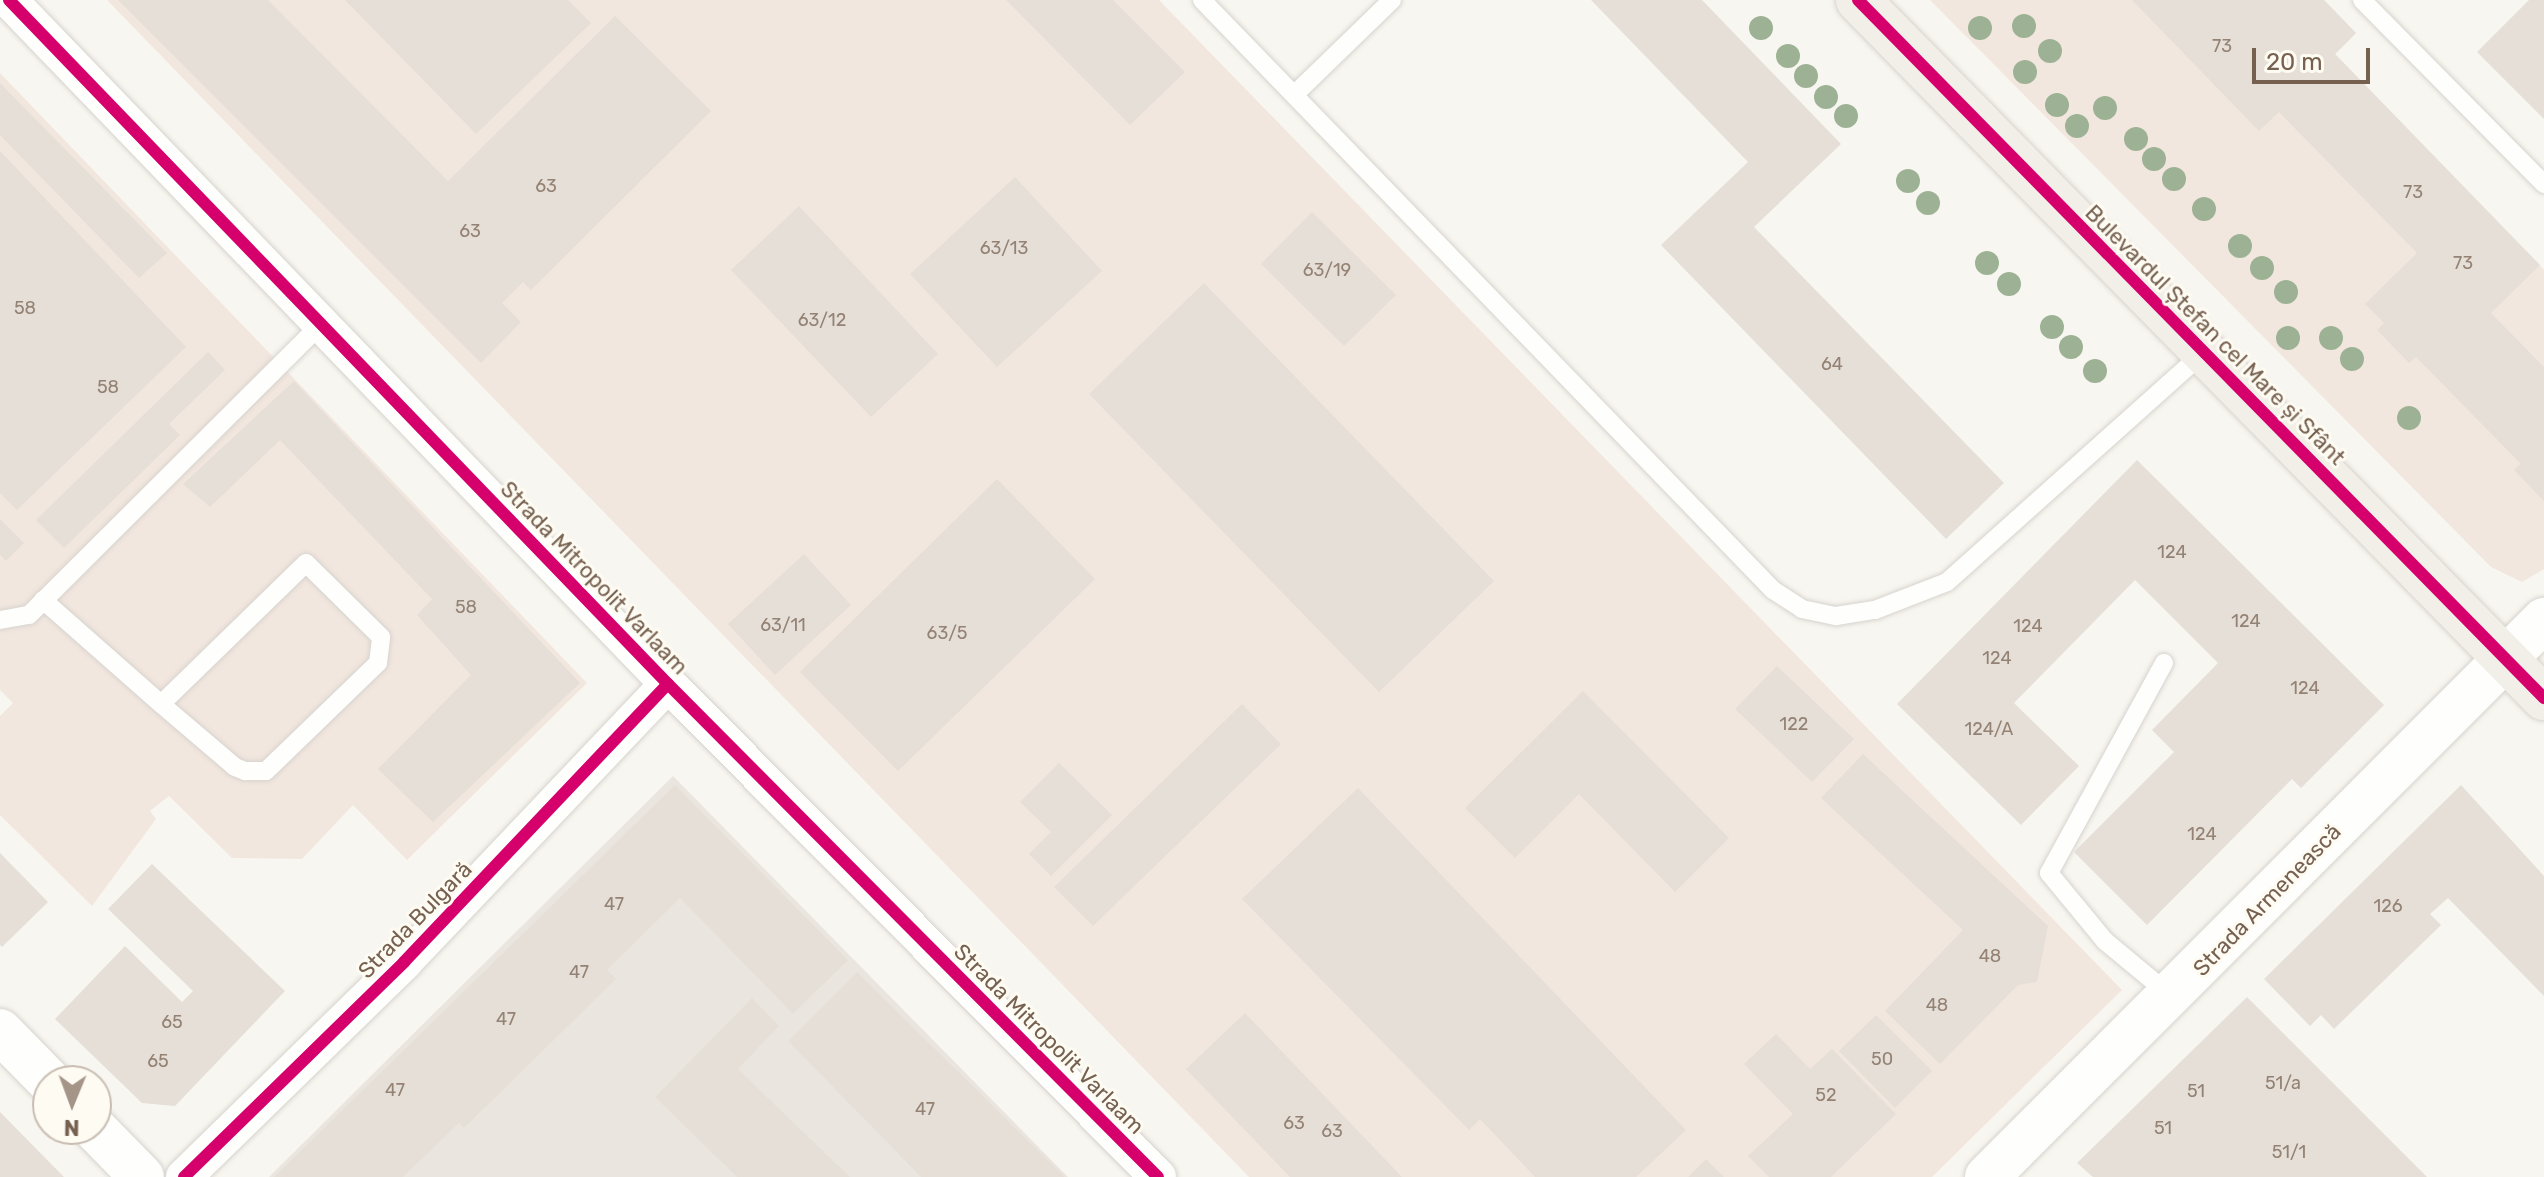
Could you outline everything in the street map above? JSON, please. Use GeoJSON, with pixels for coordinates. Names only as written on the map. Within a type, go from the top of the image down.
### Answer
{"type":"FeatureCollection","features":[{"type":"Feature","properties":{"kind":"main road","name":"Bulevardul Ștefan cel Mare și Sfânt"},"geometry":{"type":"LineString","coordinates":[[1858,0],[2544,698]]}},
{"type":"Feature","properties":{"kind":"main road","name":"Strada Armenească"},"geometry":{"type":"LineString","coordinates":[[1987,1177],[2172,996],[2544,620]]}},
{"type":"Feature","properties":{"kind":"main road"},"geometry":{"type":"LineString","coordinates":[[0,1031],[33,1065]]}},
{"type":"Feature","properties":{"kind":"main road"},"geometry":{"type":"LineString","coordinates":[[111,1145],[142,1177]]}},
{"type":"Feature","properties":{"kind":"street","name":"Strada Mitropolit Varlaam"},"geometry":{"type":"LineString","coordinates":[[9,0],[668,684],[1158,1177]]}},
{"type":"Feature","properties":{"kind":"street","name":"Strada Bulgară"},"geometry":{"type":"LineString","coordinates":[[184,1177],[404,962],[668,684]]}},
{"type":"Feature","properties":{"kind":"lane"},"geometry":{"type":"LineString","coordinates":[[1202,0],[1773,590],[1802,609],[1836,616],[1875,610],[1947,582],[2204,352]]}},
{"type":"Feature","properties":{"kind":"lane"},"geometry":{"type":"LineString","coordinates":[[1295,94],[1392,0]]}},
{"type":"Feature","properties":{"kind":"lane"},"geometry":{"type":"LineString","coordinates":[[2362,0],[2544,184]]}},
{"type":"Feature","properties":{"kind":"lane"},"geometry":{"type":"LineString","coordinates":[[0,620],[29,615],[322,323]]}},
{"type":"Feature","properties":{"kind":"lane"},"geometry":{"type":"LineString","coordinates":[[43,600],[161,704],[235,767],[266,771],[378,663],[381,637],[306,563],[161,704]]}},
{"type":"Feature","properties":{"kind":"lane"},"geometry":{"type":"LineString","coordinates":[[2164,663],[2049,873],[2105,941],[2172,996]]}},
{"type":"Feature","properties":{"kind":"shaded area"},"geometry":{"type":"Polygon","coordinates":[[[107,0],[1159,0],[2122,990],[1932,1177],[1249,1177],[107,0]]]}},
{"type":"Feature","properties":{"kind":"shaded area"},"geometry":{"type":"Polygon","coordinates":[[[1930,0],[2324,0],[2356,33],[2335,54],[2544,270],[2544,569],[2522,582],[2491,567],[1930,0]]]}},
{"type":"Feature","properties":{"kind":"shaded area"},"geometry":{"type":"Polygon","coordinates":[[[0,73],[587,683],[407,860],[353,805],[302,859],[232,858],[169,796],[150,811],[156,819],[92,906],[0,815],[0,716],[13,703],[0,690],[0,73]]]}},
{"type":"Feature","properties":{"kind":"shaded area"},"geometry":{"type":"Polygon","coordinates":[[[673,776],[1068,1177],[269,1177],[673,776]]]}},
{"type":"Feature","properties":{"kind":"building"},"geometry":{"type":"Polygon","coordinates":[[[118,0],[268,0],[448,181],[615,16],[711,111],[531,290],[523,282],[502,303],[521,322],[481,363],[118,0]]]}},
{"type":"Feature","properties":{"kind":"building"},"geometry":{"type":"Polygon","coordinates":[[[345,0],[568,0],[591,23],[476,134],[345,0]]]}},
{"type":"Feature","properties":{"kind":"building"},"geometry":{"type":"Polygon","coordinates":[[[1006,0],[1113,0],[1185,72],[1130,125],[1006,0]]]}},
{"type":"Feature","properties":{"kind":"building"},"geometry":{"type":"Polygon","coordinates":[[[1591,0],[1702,0],[1841,144],[1754,227],[2004,483],[1946,539],[1661,245],[1748,162],[1591,0]]]}},
{"type":"Feature","properties":{"kind":"building"},"geometry":{"type":"Polygon","coordinates":[[[2132,0],[2324,0],[2356,33],[2335,54],[2540,265],[2491,313],[2544,367],[2544,501],[2514,470],[2521,464],[2416,357],[2409,363],[2377,330],[2384,323],[2365,304],[2417,253],[2279,112],[2259,131],[2132,0]]]}},
{"type":"Feature","properties":{"kind":"building"},"geometry":{"type":"Polygon","coordinates":[[[2529,0],[2544,0],[2544,119],[2477,52],[2529,0]]]}},
{"type":"Feature","properties":{"kind":"building"},"geometry":{"type":"Polygon","coordinates":[[[0,83],[167,253],[139,278],[0,135],[0,83]]]}},
{"type":"Feature","properties":{"kind":"building"},"geometry":{"type":"Polygon","coordinates":[[[0,151],[186,347],[17,510],[0,493],[0,151]]]}},
{"type":"Feature","properties":{"kind":"building"},"geometry":{"type":"Polygon","coordinates":[[[1015,177],[1102,271],[997,367],[910,274],[1015,177]]]}},
{"type":"Feature","properties":{"kind":"building"},"geometry":{"type":"Polygon","coordinates":[[[799,206],[938,354],[871,417],[731,270],[799,206]]]}},
{"type":"Feature","properties":{"kind":"building"},"geometry":{"type":"Polygon","coordinates":[[[1312,212],[1396,295],[1344,346],[1261,264],[1312,212]]]}},
{"type":"Feature","properties":{"kind":"building"},"geometry":{"type":"Polygon","coordinates":[[[1204,283],[1494,581],[1379,692],[1089,394],[1204,283]]]}},
{"type":"Feature","properties":{"kind":"building"},"geometry":{"type":"Polygon","coordinates":[[[208,352],[225,370],[169,424],[180,435],[64,548],[36,520],[208,352]]]}},
{"type":"Feature","properties":{"kind":"building"},"geometry":{"type":"Polygon","coordinates":[[[294,381],[580,683],[433,822],[378,769],[471,675],[417,615],[432,599],[280,440],[210,507],[183,484],[294,381]]]}},
{"type":"Feature","properties":{"kind":"building"},"geometry":{"type":"Polygon","coordinates":[[[2137,460],[2384,705],[2301,788],[2292,779],[2147,925],[2074,852],[2174,752],[2152,730],[2218,663],[2135,580],[2014,703],[2079,766],[2021,825],[1897,704],[2137,460]]]}},
{"type":"Feature","properties":{"kind":"building"},"geometry":{"type":"Polygon","coordinates":[[[997,479],[1095,579],[898,771],[800,672],[997,479]]]}},
{"type":"Feature","properties":{"kind":"building"},"geometry":{"type":"Polygon","coordinates":[[[0,519],[24,543],[6,561],[0,555],[0,519]]]}},
{"type":"Feature","properties":{"kind":"building"},"geometry":{"type":"Polygon","coordinates":[[[804,554],[851,605],[775,675],[728,624],[804,554]]]}},
{"type":"Feature","properties":{"kind":"building"},"geometry":{"type":"Polygon","coordinates":[[[1777,666],[1854,739],[1812,782],[1735,709],[1777,666]]]}},
{"type":"Feature","properties":{"kind":"building"},"geometry":{"type":"Polygon","coordinates":[[[1583,691],[1729,838],[1675,892],[1579,794],[1515,858],[1465,808],[1583,691]]]}},
{"type":"Feature","properties":{"kind":"building"},"geometry":{"type":"Polygon","coordinates":[[[1242,704],[1281,744],[1093,926],[1054,887],[1242,704]]]}},
{"type":"Feature","properties":{"kind":"building"},"geometry":{"type":"Polygon","coordinates":[[[1863,754],[2048,926],[2037,982],[2018,985],[1940,1064],[1885,1011],[1963,930],[1821,798],[1863,754]]]}},
{"type":"Feature","properties":{"kind":"building"},"geometry":{"type":"Polygon","coordinates":[[[1059,763],[1112,815],[1051,876],[1029,854],[1051,832],[1020,802],[1059,763]]]}},
{"type":"Feature","properties":{"kind":"building"},"geometry":{"type":"Polygon","coordinates":[[[675,785],[848,960],[793,1014],[680,898],[607,970],[616,979],[464,1128],[459,1123],[403,1177],[274,1177],[675,785]]]}},
{"type":"Feature","properties":{"kind":"building"},"geometry":{"type":"Polygon","coordinates":[[[2461,785],[2544,876],[2544,996],[2448,898],[2430,914],[2441,925],[2334,1029],[2321,1015],[2310,1026],[2264,979],[2461,785]]]}},
{"type":"Feature","properties":{"kind":"building"},"geometry":{"type":"Polygon","coordinates":[[[1358,788],[1686,1130],[1636,1177],[1535,1177],[1480,1119],[1469,1130],[1242,899],[1358,788]]]}},
{"type":"Feature","properties":{"kind":"building"},"geometry":{"type":"Polygon","coordinates":[[[0,853],[48,902],[2,947],[0,945],[0,853]]]}},
{"type":"Feature","properties":{"kind":"building"},"geometry":{"type":"Polygon","coordinates":[[[152,864],[285,991],[175,1106],[142,1103],[112,1074],[112,1065],[103,1065],[55,1019],[125,946],[182,1002],[193,991],[108,909],[152,864]]]}},
{"type":"Feature","properties":{"kind":"building"},"geometry":{"type":"Polygon","coordinates":[[[857,972],[1065,1177],[921,1177],[788,1041],[857,972]]]}},
{"type":"Feature","properties":{"kind":"building"},"geometry":{"type":"Polygon","coordinates":[[[2247,997],[2427,1177],[2093,1177],[2077,1163],[2247,997]]]}},
{"type":"Feature","properties":{"kind":"building"},"geometry":{"type":"Polygon","coordinates":[[[752,998],[779,1026],[738,1069],[850,1177],[737,1177],[655,1097],[752,998]]]}},
{"type":"Feature","properties":{"kind":"building"},"geometry":{"type":"Polygon","coordinates":[[[1245,1013],[1402,1177],[1290,1177],[1186,1069],[1245,1013]]]}},
{"type":"Feature","properties":{"kind":"building"},"geometry":{"type":"Polygon","coordinates":[[[1876,1015],[1932,1071],[1895,1108],[1839,1051],[1876,1015]]]}},
{"type":"Feature","properties":{"kind":"building"},"geometry":{"type":"Polygon","coordinates":[[[1776,1034],[1810,1069],[1832,1049],[1896,1114],[1831,1177],[1769,1177],[1748,1156],[1793,1114],[1744,1064],[1776,1034]]]}},
{"type":"Feature","properties":{"kind":"building"},"geometry":{"type":"Polygon","coordinates":[[[0,1112],[64,1177],[0,1177],[0,1112]]]}},
{"type":"Feature","properties":{"kind":"building"},"geometry":{"type":"Polygon","coordinates":[[[1706,1159],[1724,1177],[1688,1177],[1706,1159]]]}},
{"type":"Feature","properties":{"kind":"cycle path"},"geometry":{"type":"LineString","coordinates":[[9,0],[668,684],[1158,1177]]}},
{"type":"Feature","properties":{"kind":"cycle path"},"geometry":{"type":"LineString","coordinates":[[1858,0],[2544,698]]}},
{"type":"Feature","properties":{"kind":"cycle path"},"geometry":{"type":"LineString","coordinates":[[184,1177],[404,962],[668,684]]}}]}
